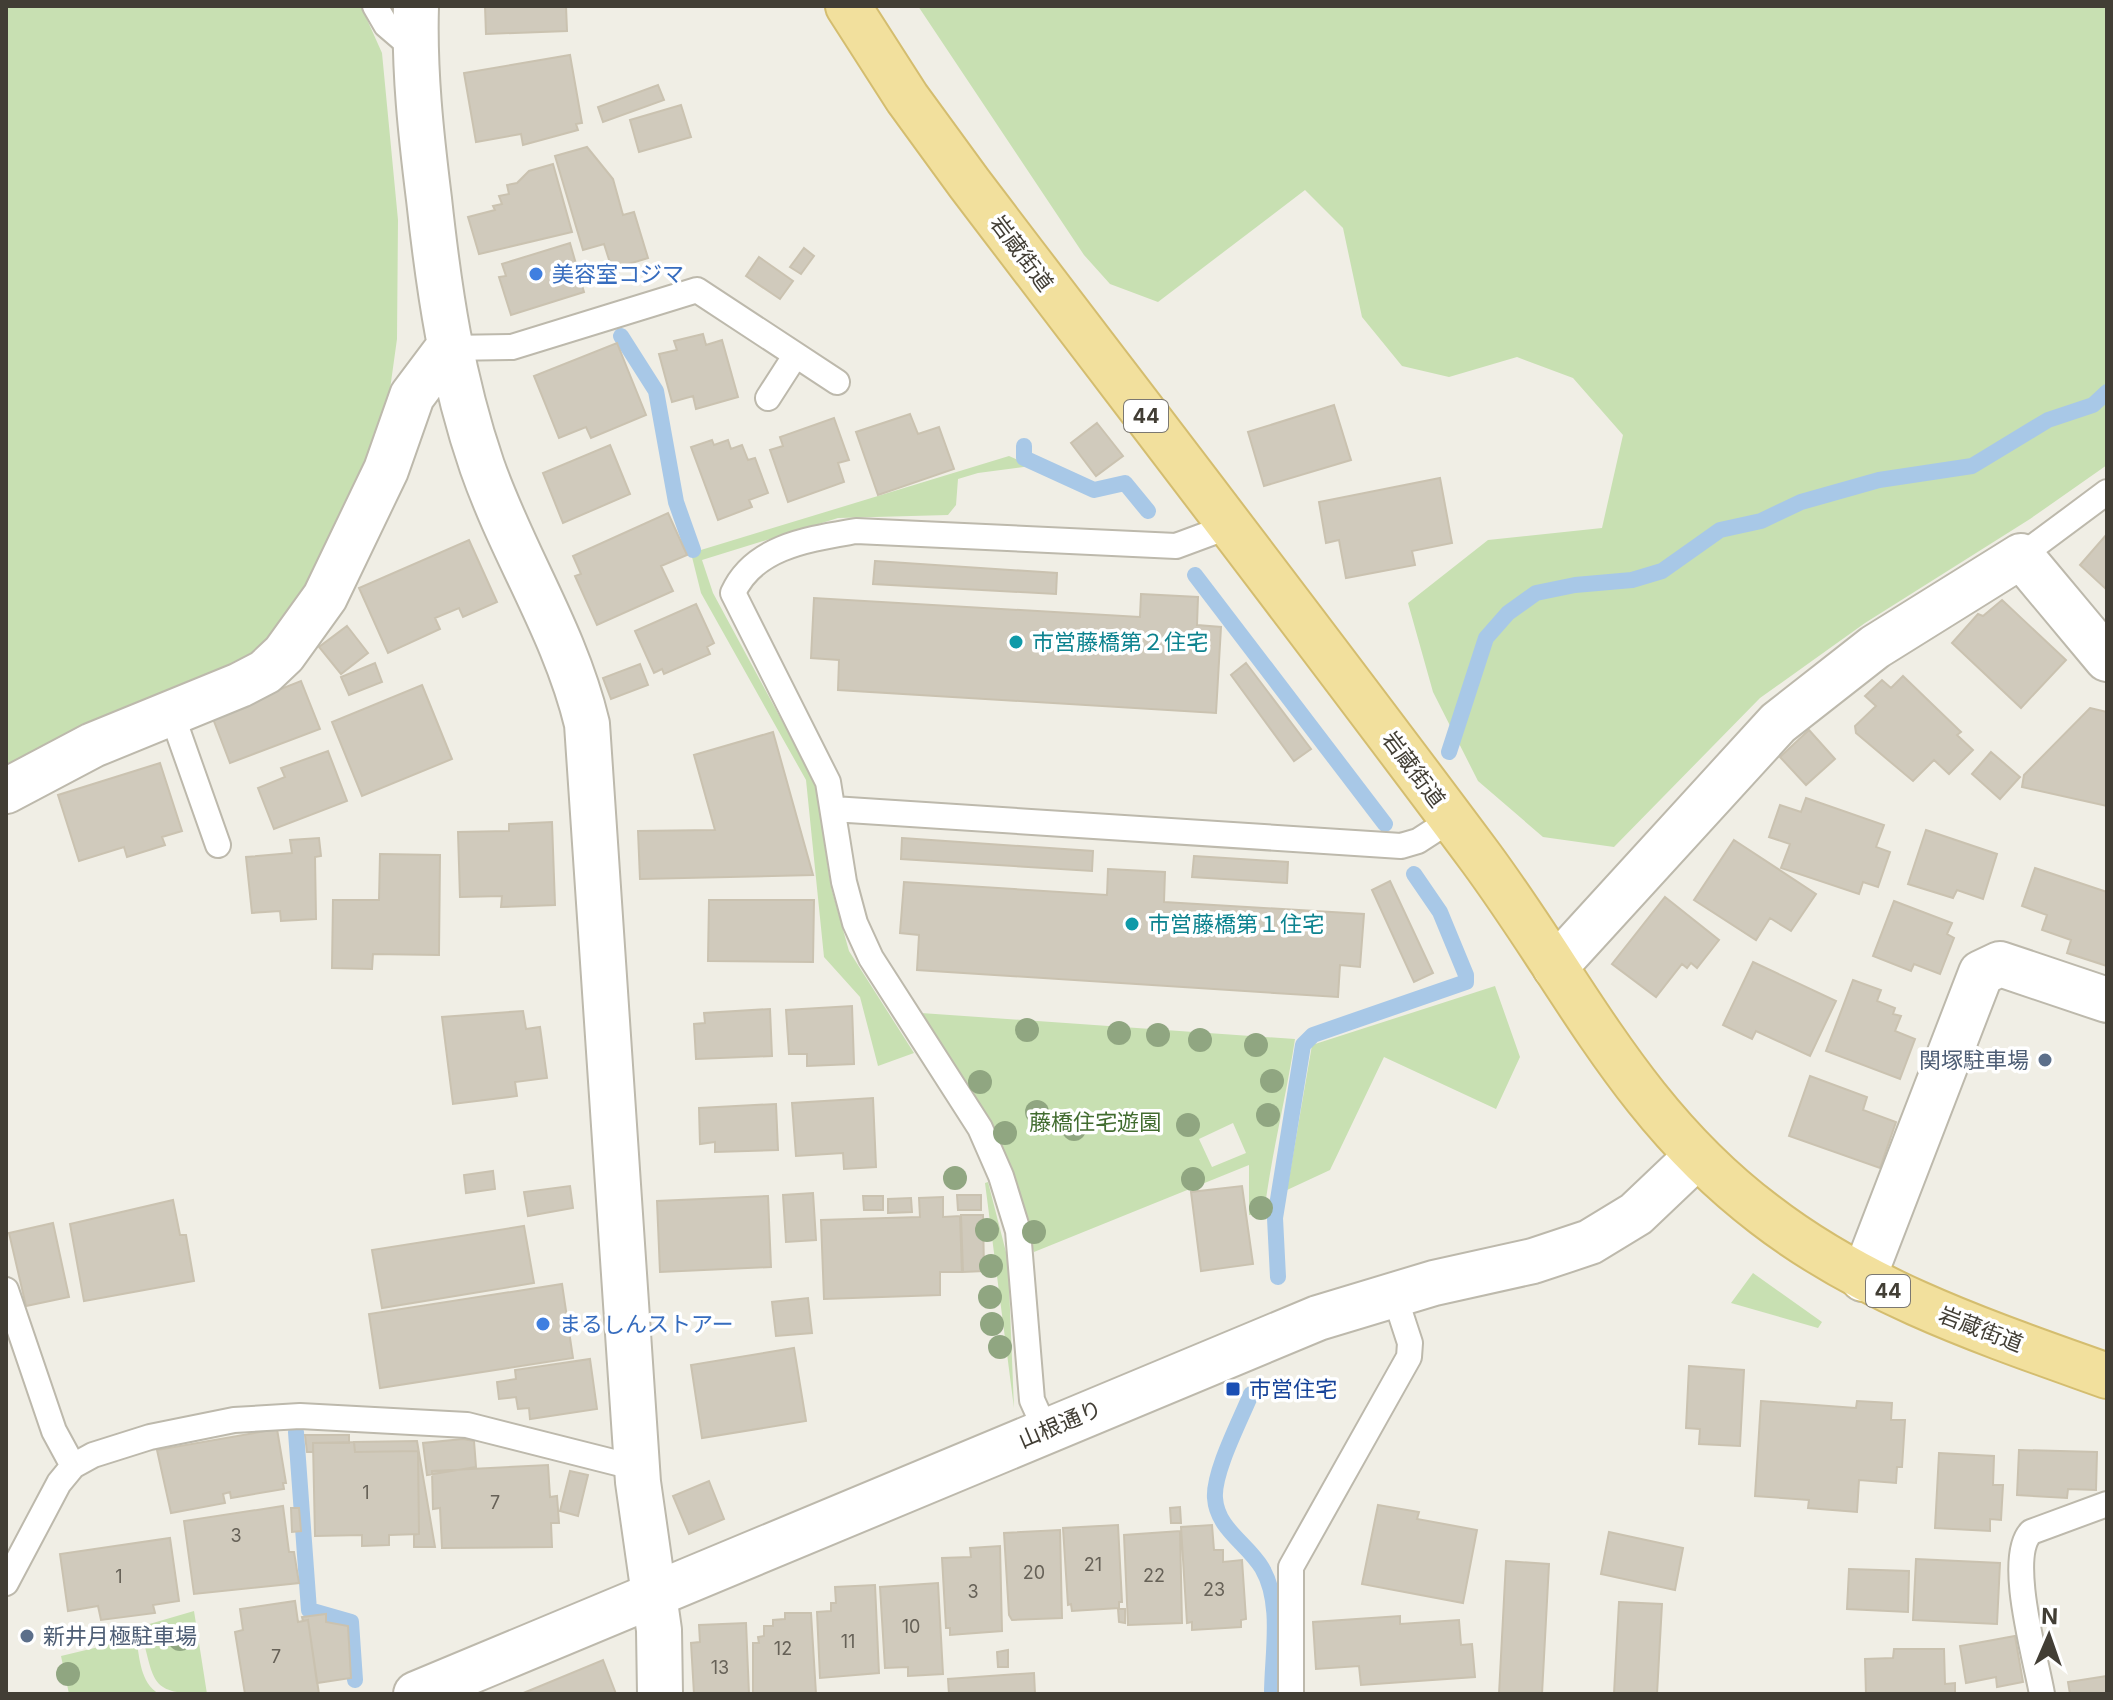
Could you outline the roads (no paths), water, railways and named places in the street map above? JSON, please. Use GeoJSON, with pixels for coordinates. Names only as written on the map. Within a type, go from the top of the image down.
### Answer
{"type":"FeatureCollection","features":[{"type":"Feature","properties":{"kind":"main road","name":"岩蔵街道"},"geometry":{"type":"LineString","coordinates":[[848,6],[938,141],[1452,819],[1555,967],[1619,1066],[1696,1157],[1765,1215],[1863,1279],[1954,1321],[2107,1376]]}},
{"type":"Feature","properties":{"kind":"street"},"geometry":{"type":"LineString","coordinates":[[416,6],[414,49],[448,348],[482,466],[570,665],[587,724],[637,1468],[661,1657],[660,1694]]}},
{"type":"Feature","properties":{"kind":"street"},"geometry":{"type":"LineString","coordinates":[[6,791],[70,756],[265,672],[304,630],[325,597],[363,522],[412,396],[448,348]]}},
{"type":"Feature","properties":{"kind":"street"},"geometry":{"type":"LineString","coordinates":[[1555,967],[1778,723],[1875,647],[2021,556],[2107,659]]}},
{"type":"Feature","properties":{"kind":"street"},"geometry":{"type":"LineString","coordinates":[[1863,1279],[1981,973],[2000,964],[2107,1000]]}},
{"type":"Feature","properties":{"kind":"street","name":"山根通り"},"geometry":{"type":"LineString","coordinates":[[416,1694],[1305,1323],[1394,1294],[1533,1261],[1590,1242],[1636,1214],[1696,1157]]}},
{"type":"Feature","properties":{"kind":"lane"},"geometry":{"type":"LineString","coordinates":[[375,6],[386,25],[414,49]]}},
{"type":"Feature","properties":{"kind":"lane"},"geometry":{"type":"LineString","coordinates":[[448,348],[512,347],[697,290],[837,382]]}},
{"type":"Feature","properties":{"kind":"lane"},"geometry":{"type":"LineString","coordinates":[[768,398],[795,356]]}},
{"type":"Feature","properties":{"kind":"lane"},"geometry":{"type":"LineString","coordinates":[[2021,556],[2107,492]]}},
{"type":"Feature","properties":{"kind":"lane"},"geometry":{"type":"LineString","coordinates":[[1046,1431],[1032,1400],[1018,1231],[1001,1176],[980,1128],[871,958],[855,923],[844,882],[833,809],[822,765],[733,593],[742,573],[764,556],[816,538],[856,531],[1176,546],[1230,526]]}},
{"type":"Feature","properties":{"kind":"lane"},"geometry":{"type":"LineString","coordinates":[[171,712],[218,845]]}},
{"type":"Feature","properties":{"kind":"lane"},"geometry":{"type":"LineString","coordinates":[[833,809],[1401,846],[1418,841],[1452,819]]}},
{"type":"Feature","properties":{"kind":"lane"},"geometry":{"type":"LineString","coordinates":[[6,1290],[54,1431],[73,1466]]}},
{"type":"Feature","properties":{"kind":"lane"},"geometry":{"type":"LineString","coordinates":[[1291,1694],[1291,1567],[1409,1357],[1410,1343],[1394,1294]]}},
{"type":"Feature","properties":{"kind":"lane"},"geometry":{"type":"LineString","coordinates":[[6,1583],[59,1483],[73,1466],[93,1455],[150,1437],[234,1420],[300,1416],[467,1425],[637,1468]]}},
{"type":"Feature","properties":{"kind":"lane"},"geometry":{"type":"LineString","coordinates":[[2042,1694],[2020,1569],[2023,1539],[2031,1532],[2107,1504]]}},
{"type":"Feature","properties":{"kind":"waterway"},"geometry":{"type":"LineString","coordinates":[[621,336],[656,391],[676,502],[693,550]]}},
{"type":"Feature","properties":{"kind":"waterway"},"geometry":{"type":"LineString","coordinates":[[1449,752],[1486,638],[1508,613],[1536,593],[1575,585],[1632,580],[1662,571],[1720,530],[1761,521],[1801,502],[1879,480],[1972,466],[2048,420],[2093,405],[2107,392]]}},
{"type":"Feature","properties":{"kind":"waterway"},"geometry":{"type":"LineString","coordinates":[[1024,446],[1024,458],[1094,490],[1125,483],[1148,511]]}},
{"type":"Feature","properties":{"kind":"waterway"},"geometry":{"type":"LineString","coordinates":[[1195,575],[1385,824]]}},
{"type":"Feature","properties":{"kind":"waterway"},"geometry":{"type":"LineString","coordinates":[[1278,1277],[1275,1218],[1303,1045],[1313,1035],[1466,982],[1466,975],[1440,912],[1414,874]]}},
{"type":"Feature","properties":{"kind":"waterway"},"geometry":{"type":"LineString","coordinates":[[1251,1394],[1218,1474],[1215,1498],[1221,1518],[1256,1559],[1268,1582],[1275,1630],[1272,1694]]}},
{"type":"Feature","properties":{"kind":"waterway"},"geometry":{"type":"LineString","coordinates":[[296,1432],[309,1610],[351,1622],[355,1680]]}},
{"type":"Feature","properties":{"kind":"place","name":"美容室コジマ"},"geometry":{"type":"Point","coordinates":[536,274]}},
{"type":"Feature","properties":{"kind":"place","name":"市営藤橋第２住宅"},"geometry":{"type":"Point","coordinates":[1016,642]}},
{"type":"Feature","properties":{"kind":"place","name":"市営藤橋第１住宅"},"geometry":{"type":"Point","coordinates":[1132,924]}},
{"type":"Feature","properties":{"kind":"place","name":"関塚駐車場"},"geometry":{"type":"Point","coordinates":[2045,1060]}},
{"type":"Feature","properties":{"kind":"place","name":"まるしんストアー"},"geometry":{"type":"Point","coordinates":[543,1324]}},
{"type":"Feature","properties":{"kind":"place","name":"市営住宅"},"geometry":{"type":"Point","coordinates":[1233,1389]}},
{"type":"Feature","properties":{"kind":"place","name":"新井月極駐車場"},"geometry":{"type":"Point","coordinates":[27,1636]}},
{"type":"Feature","properties":{"kind":"park label","name":"藤橋住宅遊園"},"geometry":{"type":"Point","coordinates":[1095,1122]}}]}
